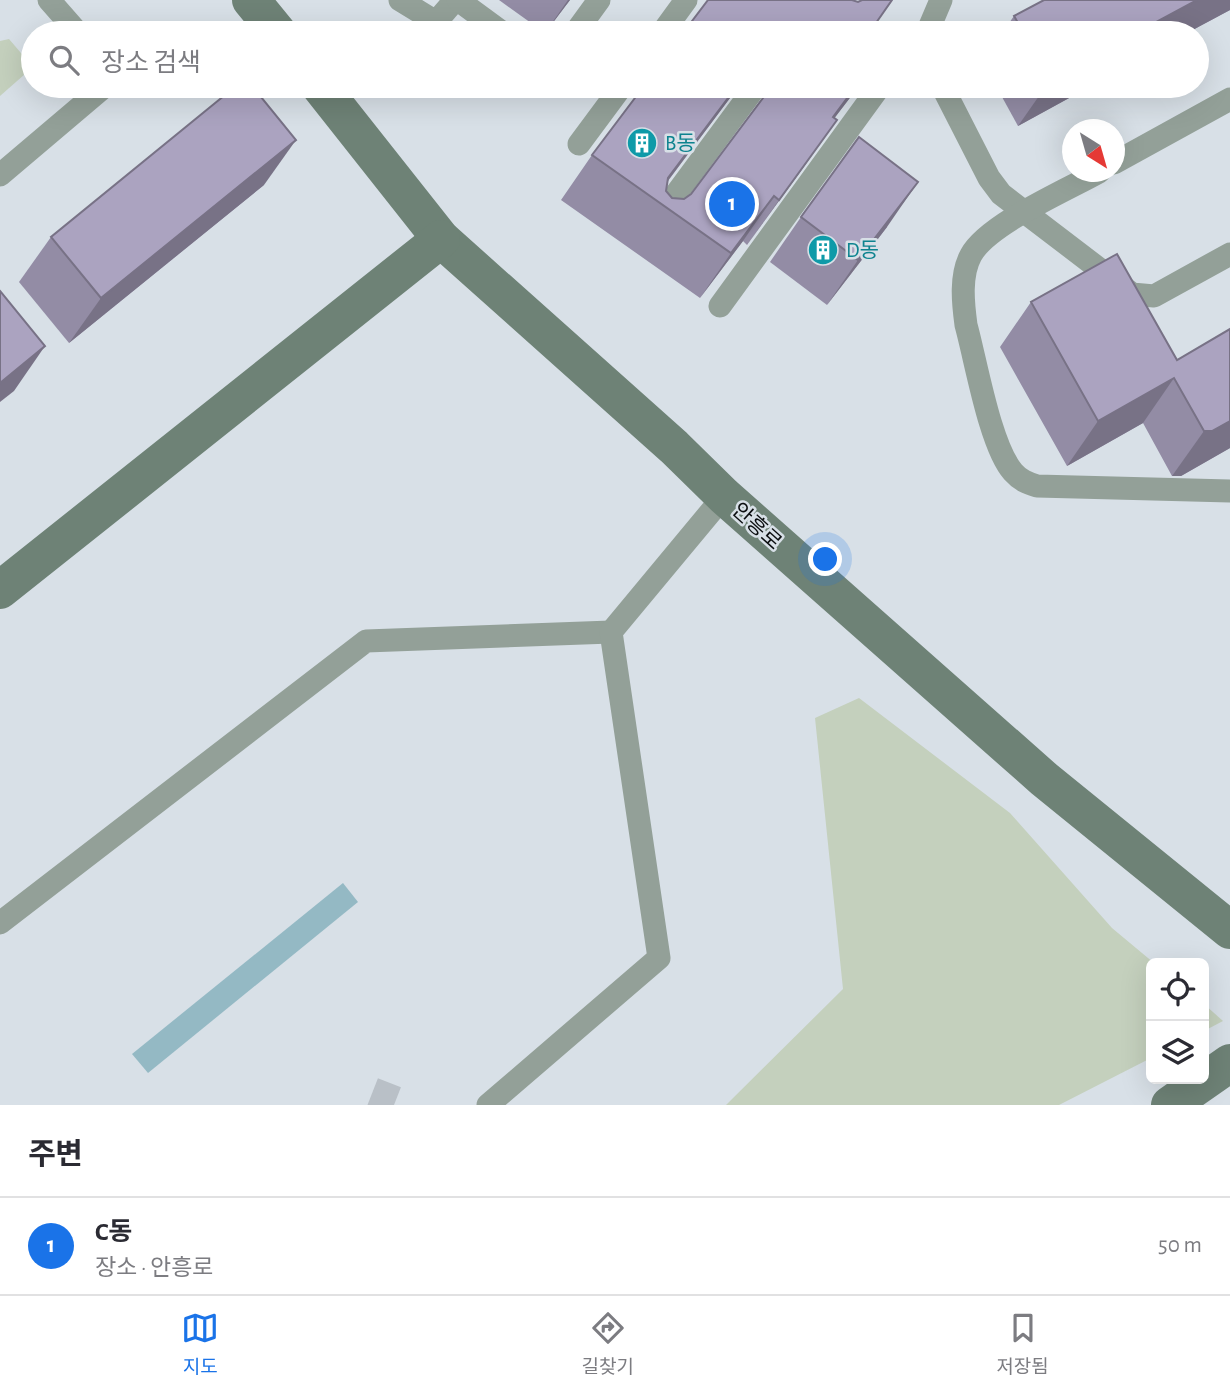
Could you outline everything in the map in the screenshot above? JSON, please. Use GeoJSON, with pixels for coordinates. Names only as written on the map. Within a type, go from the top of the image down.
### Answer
{"type":"FeatureCollection","features":[{"type":"Feature","properties":{"kind":"street"},"geometry":{"type":"LineString","coordinates":[[251,0],[268,21]]}},
{"type":"Feature","properties":{"kind":"street","name":"안흥로"},"geometry":{"type":"LineString","coordinates":[[329,98],[441,239],[674,447],[724,496],[1044,779],[1230,930]]}},
{"type":"Feature","properties":{"kind":"street"},"geometry":{"type":"LineString","coordinates":[[0,590],[441,239]]}},
{"type":"Feature","properties":{"kind":"street"},"geometry":{"type":"LineString","coordinates":[[1170,1105],[1230,1063]]}},
{"type":"Feature","properties":{"kind":"lane"},"geometry":{"type":"LineString","coordinates":[[49,0],[67,21]]}},
{"type":"Feature","properties":{"kind":"lane"},"geometry":{"type":"LineString","coordinates":[[400,0],[434,21]]}},
{"type":"Feature","properties":{"kind":"lane"},"geometry":{"type":"LineString","coordinates":[[437,21],[457,0],[486,21]]}},
{"type":"Feature","properties":{"kind":"lane"},"geometry":{"type":"LineString","coordinates":[[584,21],[599,0]]}},
{"type":"Feature","properties":{"kind":"lane"},"geometry":{"type":"LineString","coordinates":[[671,21],[687,0]]}},
{"type":"Feature","properties":{"kind":"lane"},"geometry":{"type":"LineString","coordinates":[[932,21],[942,0]]}},
{"type":"Feature","properties":{"kind":"lane"},"geometry":{"type":"LineString","coordinates":[[0,176],[91,98]]}},
{"type":"Feature","properties":{"kind":"lane"},"geometry":{"type":"LineString","coordinates":[[579,144],[613,98]]}},
{"type":"Feature","properties":{"kind":"lane"},"geometry":{"type":"LineString","coordinates":[[648,231],[747,98]]}},
{"type":"Feature","properties":{"kind":"lane"},"geometry":{"type":"LineString","coordinates":[[720,306],[871,98]]}},
{"type":"Feature","properties":{"kind":"lane"},"geometry":{"type":"LineString","coordinates":[[948,98],[989,178],[1001,194],[1119,286],[1143,297],[1154,296],[1230,254]]}},
{"type":"Feature","properties":{"kind":"lane"},"geometry":{"type":"LineString","coordinates":[[1125,157],[1230,99]]}},
{"type":"Feature","properties":{"kind":"lane"},"geometry":{"type":"LineString","coordinates":[[1081,182],[981,240],[965,271],[963,306],[1000,449],[1012,471],[1024,482],[1037,486],[1230,491]]}},
{"type":"Feature","properties":{"kind":"lane"},"geometry":{"type":"LineString","coordinates":[[488,1105],[659,958],[611,632],[724,496]]}},
{"type":"Feature","properties":{"kind":"lane"},"geometry":{"type":"LineString","coordinates":[[0,923],[366,641],[611,632]]}},
{"type":"Feature","properties":{"kind":"green space"},"geometry":{"type":"Polygon","coordinates":[[[9,39],[21,53],[21,78],[0,96],[0,41],[9,39]]]}},
{"type":"Feature","properties":{"kind":"green space"},"geometry":{"type":"Polygon","coordinates":[[[859,698],[1010,813],[1112,928],[1148,958],[1146,1061],[1059,1105],[726,1105],[843,989],[815,718],[859,698]]]}},
{"type":"Feature","properties":{"kind":"green space"},"geometry":{"type":"Polygon","coordinates":[[[1209,1008],[1223,1021],[1209,1028],[1209,1008]]]}},
{"type":"Feature","properties":{"kind":"water"},"geometry":{"type":"Polygon","coordinates":[[[343,883],[358,902],[148,1073],[132,1054],[343,883]]]}},
{"type":"Feature","properties":{"kind":"building"},"geometry":{"type":"Polygon","coordinates":[[[708,0],[892,0],[877,21],[692,21],[708,0]]]}},
{"type":"Feature","properties":{"kind":"building"},"geometry":{"type":"Polygon","coordinates":[[[1044,0],[1197,0],[1158,21],[1017,21],[1014,16],[1044,0]]]}},
{"type":"Feature","properties":{"kind":"building"},"geometry":{"type":"Polygon","coordinates":[[[221,98],[262,98],[296,140],[101,298],[51,237],[221,98]]]}},
{"type":"Feature","properties":{"kind":"building"},"geometry":{"type":"Polygon","coordinates":[[[635,98],[728,98],[668,178],[666,191],[672,198],[684,199],[691,194],[763,98],[847,98],[833,117],[837,120],[779,200],[774,196],[731,253],[592,155],[635,98]]]}},
{"type":"Feature","properties":{"kind":"building"},"geometry":{"type":"Polygon","coordinates":[[[859,137],[918,182],[858,260],[801,217],[859,137]]]}},
{"type":"Feature","properties":{"kind":"building"},"geometry":{"type":"Polygon","coordinates":[[[1117,254],[1177,360],[1230,329],[1230,421],[1212,431],[1204,431],[1174,378],[1098,421],[1031,302],[1117,254]]]}},
{"type":"Feature","properties":{"kind":"building"},"geometry":{"type":"Polygon","coordinates":[[[0,291],[45,346],[0,383],[0,291]]]}},
{"type":"Feature","properties":{"kind":"tunnel"},"geometry":{"type":"LineString","coordinates":[[371,1096],[394,1105]]}},
{"type":"Feature","properties":{"kind":"place","name":"B동"},"geometry":{"type":"Point","coordinates":[642,143]}},
{"type":"Feature","properties":{"kind":"place","name":"C동"},"geometry":{"type":"Point","coordinates":[732,204]}},
{"type":"Feature","properties":{"kind":"place","name":"D동"},"geometry":{"type":"Point","coordinates":[823,250]}}]}
